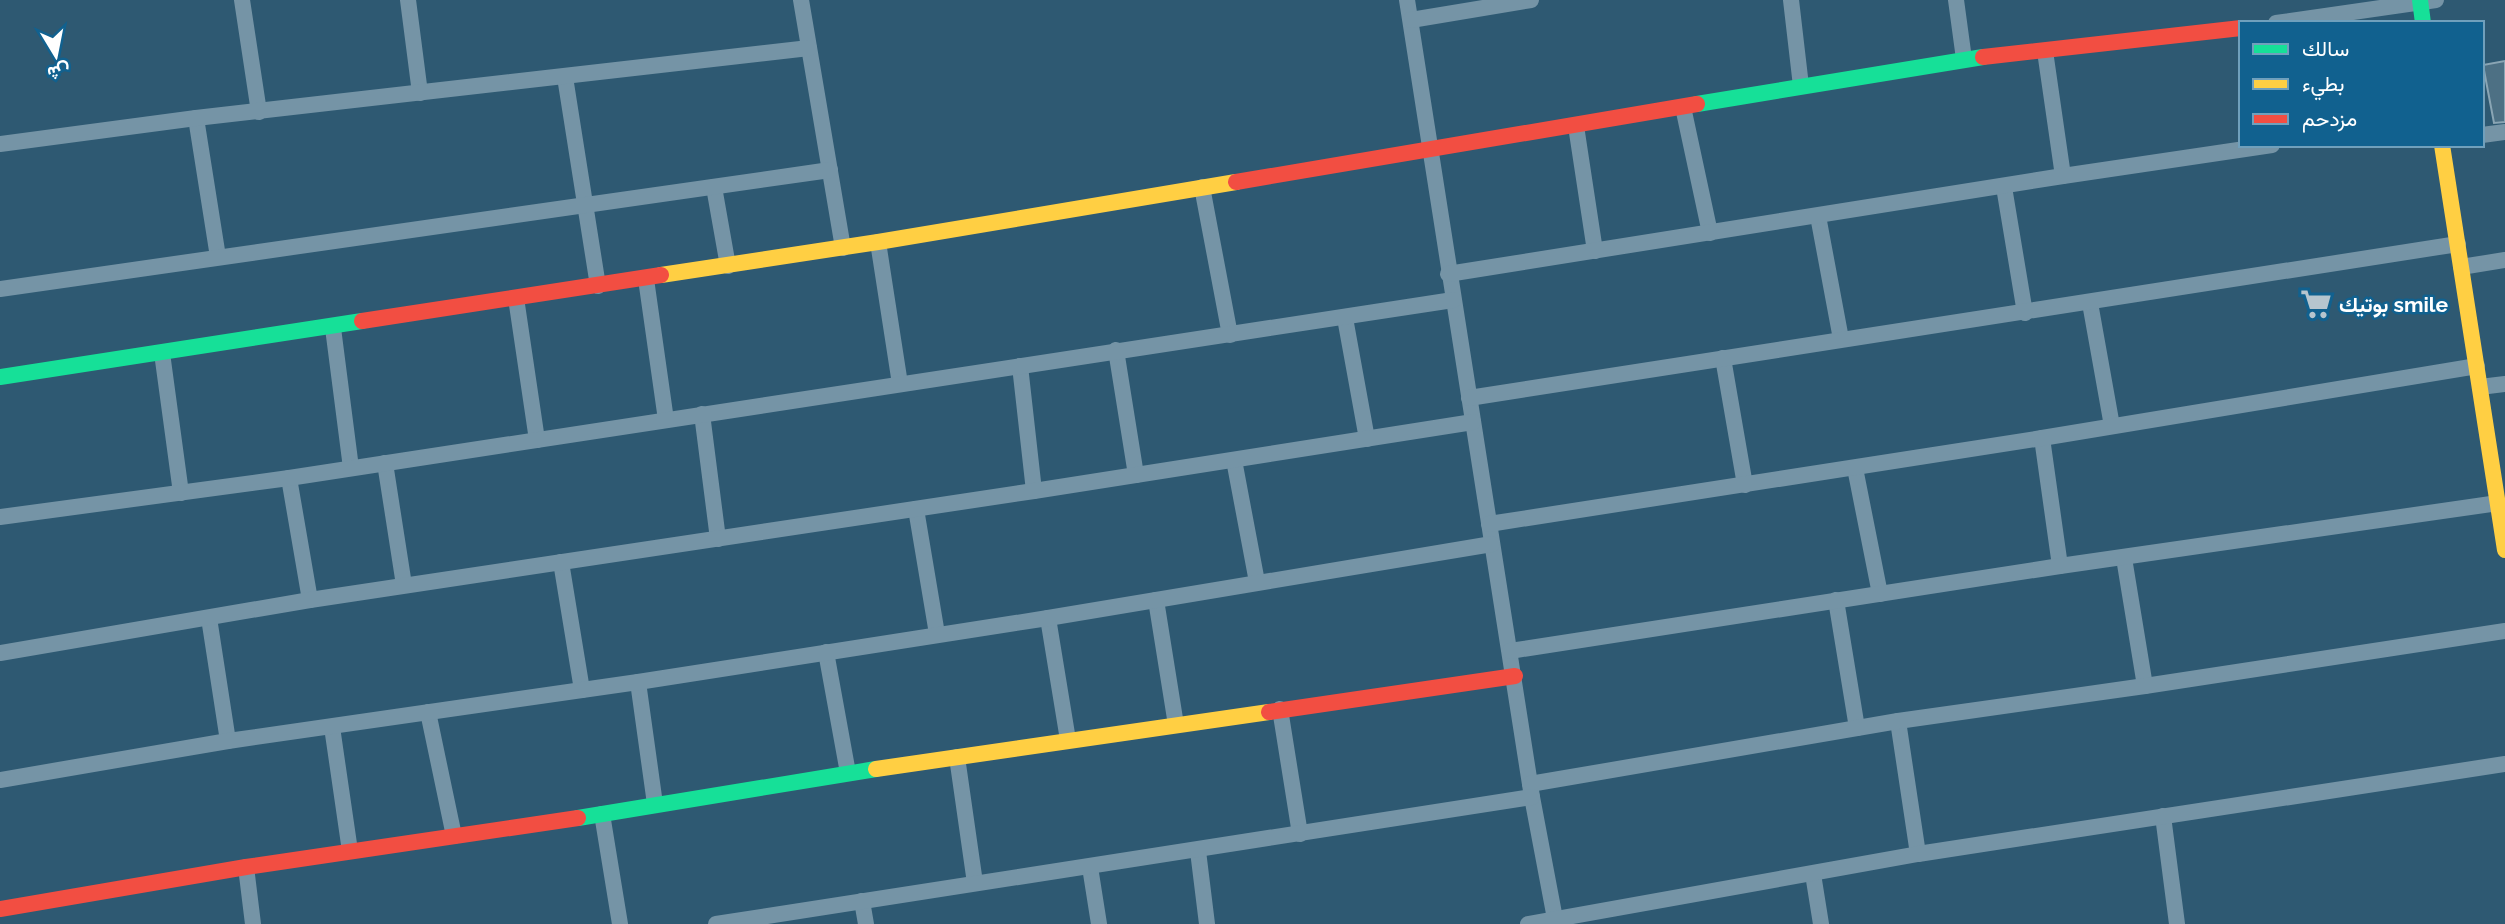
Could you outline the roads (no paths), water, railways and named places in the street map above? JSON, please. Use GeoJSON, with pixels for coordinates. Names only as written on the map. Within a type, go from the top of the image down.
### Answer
{"type":"FeatureCollection","features":[{"type":"Feature","properties":{"kind":"street"},"geometry":{"type":"LineString","coordinates":[[242,0],[259,112]]}},
{"type":"Feature","properties":{"kind":"street"},"geometry":{"type":"LineString","coordinates":[[408,0],[420,93]]}},
{"type":"Feature","properties":{"kind":"street"},"geometry":{"type":"LineString","coordinates":[[801,0],[843,248]]}},
{"type":"Feature","properties":{"kind":"street"},"geometry":{"type":"LineString","coordinates":[[1407,0],[1448,274],[1515,676],[1531,791],[1555,922]]}},
{"type":"Feature","properties":{"kind":"street"},"geometry":{"type":"LineString","coordinates":[[1411,19],[1531,0]]}},
{"type":"Feature","properties":{"kind":"street"},"geometry":{"type":"LineString","coordinates":[[1791,0],[1801,86]]}},
{"type":"Feature","properties":{"kind":"street"},"geometry":{"type":"LineString","coordinates":[[1956,0],[1964,59]]}},
{"type":"Feature","properties":{"kind":"street"},"geometry":{"type":"LineString","coordinates":[[2290,21],[2425,1],[2423,21]]}},
{"type":"Feature","properties":{"kind":"street"},"geometry":{"type":"LineString","coordinates":[[0,377],[843,248],[1964,59],[2239,28]]}},
{"type":"Feature","properties":{"kind":"street"},"geometry":{"type":"LineString","coordinates":[[0,144],[196,118],[809,48]]}},
{"type":"Feature","properties":{"kind":"street"},"geometry":{"type":"LineString","coordinates":[[2045,51],[2063,176]]}},
{"type":"Feature","properties":{"kind":"street"},"geometry":{"type":"LineString","coordinates":[[565,77],[598,286]]}},
{"type":"Feature","properties":{"kind":"street"},"geometry":{"type":"LineString","coordinates":[[1683,107],[1710,233]]}},
{"type":"Feature","properties":{"kind":"street"},"geometry":{"type":"LineString","coordinates":[[196,118],[218,257]]}},
{"type":"Feature","properties":{"kind":"street"},"geometry":{"type":"LineString","coordinates":[[1576,126],[1595,251]]}},
{"type":"Feature","properties":{"kind":"street"},"geometry":{"type":"LineString","coordinates":[[2484,135],[2505,132]]}},
{"type":"Feature","properties":{"kind":"street"},"geometry":{"type":"LineString","coordinates":[[1448,274],[2259,147]]}},
{"type":"Feature","properties":{"kind":"street"},"geometry":{"type":"LineString","coordinates":[[2442,147],[2503,522],[2505,550]]}},
{"type":"Feature","properties":{"kind":"street"},"geometry":{"type":"LineString","coordinates":[[0,289],[830,170]]}},
{"type":"Feature","properties":{"kind":"street"},"geometry":{"type":"LineString","coordinates":[[714,187],[728,266]]}},
{"type":"Feature","properties":{"kind":"street"},"geometry":{"type":"LineString","coordinates":[[1202,187],[1230,335]]}},
{"type":"Feature","properties":{"kind":"street"},"geometry":{"type":"LineString","coordinates":[[2004,187],[2025,313]]}},
{"type":"Feature","properties":{"kind":"street"},"geometry":{"type":"LineString","coordinates":[[1818,216],[1841,339]]}},
{"type":"Feature","properties":{"kind":"street"},"geometry":{"type":"LineString","coordinates":[[878,242],[900,384]]}},
{"type":"Feature","properties":{"kind":"street"},"geometry":{"type":"LineString","coordinates":[[1469,398],[2458,244]]}},
{"type":"Feature","properties":{"kind":"street"},"geometry":{"type":"LineString","coordinates":[[2461,267],[2505,260]]}},
{"type":"Feature","properties":{"kind":"street"},"geometry":{"type":"LineString","coordinates":[[646,279],[666,420]]}},
{"type":"Feature","properties":{"kind":"street"},"geometry":{"type":"LineString","coordinates":[[516,298],[537,440]]}},
{"type":"Feature","properties":{"kind":"street"},"geometry":{"type":"LineString","coordinates":[[0,517],[289,478],[1453,300]]}},
{"type":"Feature","properties":{"kind":"street"},"geometry":{"type":"LineString","coordinates":[[2090,303],[2112,426]]}},
{"type":"Feature","properties":{"kind":"street"},"geometry":{"type":"LineString","coordinates":[[1345,318],[1367,439]]}},
{"type":"Feature","properties":{"kind":"street"},"geometry":{"type":"LineString","coordinates":[[333,328],[351,468]]}},
{"type":"Feature","properties":{"kind":"street"},"geometry":{"type":"LineString","coordinates":[[1116,350],[1136,475]]}},
{"type":"Feature","properties":{"kind":"street"},"geometry":{"type":"LineString","coordinates":[[162,353],[181,493]]}},
{"type":"Feature","properties":{"kind":"street"},"geometry":{"type":"LineString","coordinates":[[1723,358],[1745,485]]}},
{"type":"Feature","properties":{"kind":"street"},"geometry":{"type":"LineString","coordinates":[[1020,366],[1034,491]]}},
{"type":"Feature","properties":{"kind":"street"},"geometry":{"type":"LineString","coordinates":[[1489,524],[1855,468],[2477,366]]}},
{"type":"Feature","properties":{"kind":"street"},"geometry":{"type":"LineString","coordinates":[[2480,387],[2505,384]]}},
{"type":"Feature","properties":{"kind":"street"},"geometry":{"type":"LineString","coordinates":[[702,414],[718,539]]}},
{"type":"Feature","properties":{"kind":"street"},"geometry":{"type":"LineString","coordinates":[[0,653],[404,585],[1473,422]]}},
{"type":"Feature","properties":{"kind":"street"},"geometry":{"type":"LineString","coordinates":[[2042,438],[2060,566]]}},
{"type":"Feature","properties":{"kind":"street"},"geometry":{"type":"LineString","coordinates":[[1234,460],[1257,582]]}},
{"type":"Feature","properties":{"kind":"street"},"geometry":{"type":"LineString","coordinates":[[384,463],[404,585]]}},
{"type":"Feature","properties":{"kind":"street"},"geometry":{"type":"LineString","coordinates":[[1855,468],[1880,594]]}},
{"type":"Feature","properties":{"kind":"street"},"geometry":{"type":"LineString","coordinates":[[289,478],[310,600]]}},
{"type":"Feature","properties":{"kind":"street"},"geometry":{"type":"LineString","coordinates":[[1510,651],[2060,566],[2498,503]]}},
{"type":"Feature","properties":{"kind":"street"},"geometry":{"type":"LineString","coordinates":[[916,509],[937,634]]}},
{"type":"Feature","properties":{"kind":"street"},"geometry":{"type":"LineString","coordinates":[[0,780],[228,741],[638,682],[1048,618],[1492,544]]}},
{"type":"Feature","properties":{"kind":"street"},"geometry":{"type":"LineString","coordinates":[[2124,558],[2146,686]]}},
{"type":"Feature","properties":{"kind":"street"},"geometry":{"type":"LineString","coordinates":[[561,562],[582,690]]}},
{"type":"Feature","properties":{"kind":"street"},"geometry":{"type":"LineString","coordinates":[[1156,600],[1176,725]]}},
{"type":"Feature","properties":{"kind":"street"},"geometry":{"type":"LineString","coordinates":[[1836,600],[1857,728]]}},
{"type":"Feature","properties":{"kind":"street"},"geometry":{"type":"LineString","coordinates":[[209,618],[228,741]]}},
{"type":"Feature","properties":{"kind":"street"},"geometry":{"type":"LineString","coordinates":[[1048,618],[1068,740]]}},
{"type":"Feature","properties":{"kind":"street"},"geometry":{"type":"LineString","coordinates":[[716,924],[1300,834],[1898,721],[2505,631]]}},
{"type":"Feature","properties":{"kind":"street"},"geometry":{"type":"LineString","coordinates":[[826,652],[848,773]]}},
{"type":"Feature","properties":{"kind":"street"},"geometry":{"type":"LineString","coordinates":[[0,909],[246,867],[602,814],[848,773],[1515,676]]}},
{"type":"Feature","properties":{"kind":"street"},"geometry":{"type":"LineString","coordinates":[[638,682],[655,804]]}},
{"type":"Feature","properties":{"kind":"street"},"geometry":{"type":"LineString","coordinates":[[1280,709],[1300,834]]}},
{"type":"Feature","properties":{"kind":"street"},"geometry":{"type":"LineString","coordinates":[[428,712],[454,836]]}},
{"type":"Feature","properties":{"kind":"street"},"geometry":{"type":"LineString","coordinates":[[1898,721],[1918,854]]}},
{"type":"Feature","properties":{"kind":"street"},"geometry":{"type":"LineString","coordinates":[[332,727],[350,851]]}},
{"type":"Feature","properties":{"kind":"street"},"geometry":{"type":"LineString","coordinates":[[957,757],[975,883]]}},
{"type":"Feature","properties":{"kind":"street"},"geometry":{"type":"LineString","coordinates":[[1528,924],[1555,922],[1918,854],[2505,764]]}},
{"type":"Feature","properties":{"kind":"street"},"geometry":{"type":"LineString","coordinates":[[602,814],[620,924]]}},
{"type":"Feature","properties":{"kind":"street"},"geometry":{"type":"LineString","coordinates":[[2163,816],[2176,924]]}},
{"type":"Feature","properties":{"kind":"street"},"geometry":{"type":"LineString","coordinates":[[1198,851],[1207,924]]}},
{"type":"Feature","properties":{"kind":"street"},"geometry":{"type":"LineString","coordinates":[[246,867],[253,924]]}},
{"type":"Feature","properties":{"kind":"street"},"geometry":{"type":"LineString","coordinates":[[1090,867],[1099,924]]}},
{"type":"Feature","properties":{"kind":"street"},"geometry":{"type":"LineString","coordinates":[[1813,874],[1821,924]]}},
{"type":"Feature","properties":{"kind":"street"},"geometry":{"type":"LineString","coordinates":[[862,901],[866,924]]}},
{"type":"Feature","properties":{"kind":"place","name":"بوتيك smile"},"geometry":{"type":"Point","coordinates":[2316,304]}}]}
